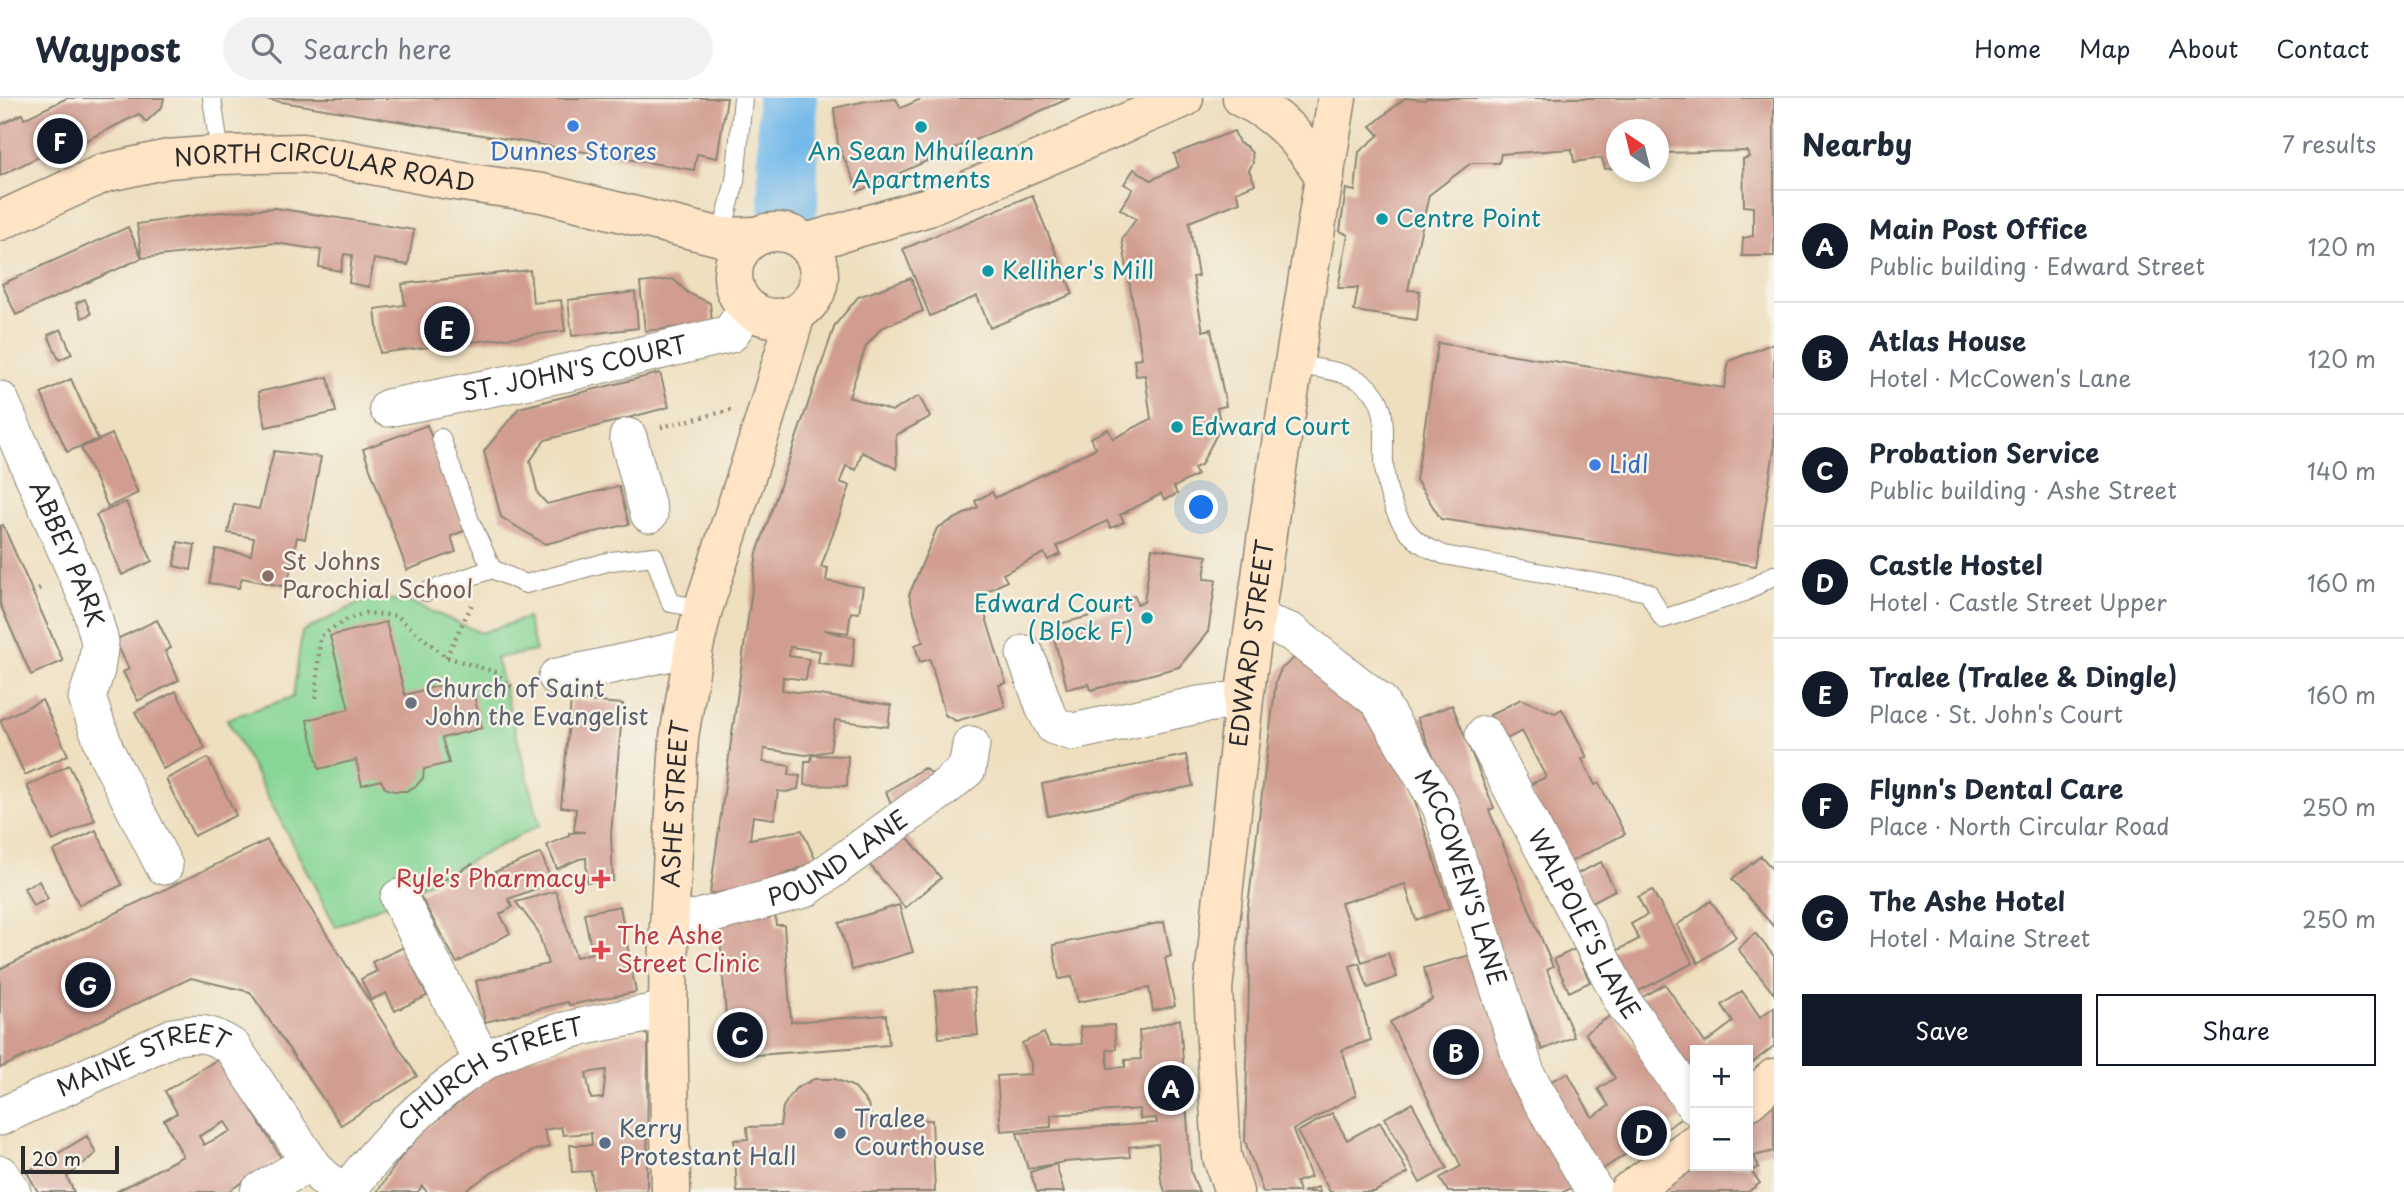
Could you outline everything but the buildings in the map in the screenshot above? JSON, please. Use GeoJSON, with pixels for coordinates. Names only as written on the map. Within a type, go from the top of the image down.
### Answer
{"type":"FeatureCollection","features":[{"type":"Feature","properties":{"kind":"main road"},"geometry":{"type":"LineString","coordinates":[[806,243],[928,207],[1184,98]]}},
{"type":"Feature","properties":{"kind":"main road"},"geometry":{"type":"LineString","coordinates":[[1242,98],[1278,119],[1307,148],[1325,177]]}},
{"type":"Feature","properties":{"kind":"main road","name":"EDWARD STREET"},"geometry":{"type":"LineString","coordinates":[[1234,1192],[1222,1157],[1213,989],[1244,699],[1270,512],[1337,98]]}},
{"type":"Feature","properties":{"kind":"main road","name":"NORTH CIRCULAR ROAD"},"geometry":{"type":"LineString","coordinates":[[0,221],[104,173],[168,159],[302,153],[455,181],[542,193],[655,222],[739,236]]}},
{"type":"Feature","properties":{"kind":"main road"},"geometry":{"type":"LineString","coordinates":[[820,277],[928,207]]}},
{"type":"Feature","properties":{"kind":"main road","name":"NORTH CIRCULAR ROAD"},"geometry":{"type":"LineString","coordinates":[[655,222],[759,306]]}},
{"type":"Feature","properties":{"kind":"main road"},"geometry":{"type":"LineString","coordinates":[[772,232],[793,234],[806,243],[818,262],[820,277],[816,292],[808,305],[759,306],[734,262],[741,249],[739,236],[772,232]]}},
{"type":"Feature","properties":{"kind":"main road","name":"ASHE STREET"},"geometry":{"type":"LineString","coordinates":[[671,1192],[669,926],[679,737],[703,609],[762,416],[759,306]]}},
{"type":"Feature","properties":{"kind":"main road"},"geometry":{"type":"LineString","coordinates":[[1753,1097],[1774,1078]]}},
{"type":"Feature","properties":{"kind":"main road"},"geometry":{"type":"LineString","coordinates":[[1628,1192],[1690,1148]]}},
{"type":"Feature","properties":{"kind":"street","name":"ST. JOHN'S COURT"},"geometry":{"type":"LineString","coordinates":[[388,408],[570,372],[730,334],[759,306]]}},
{"type":"Feature","properties":{"kind":"street","name":"ABBEY PARK"},"geometry":{"type":"LineString","coordinates":[[0,400],[92,615],[100,642],[96,670],[87,698],[106,752],[164,866]]}},
{"type":"Feature","properties":{"kind":"street"},"geometry":{"type":"LineString","coordinates":[[628,437],[649,514]]}},
{"type":"Feature","properties":{"kind":"street","name":"MCCOWEN'S LANE"},"geometry":{"type":"LineString","coordinates":[[1256,619],[1291,632],[1380,701],[1441,807],[1527,1076],[1595,1192]]}},
{"type":"Feature","properties":{"kind":"street"},"geometry":{"type":"LineString","coordinates":[[557,677],[694,648]]}},
{"type":"Feature","properties":{"kind":"street"},"geometry":{"type":"LineString","coordinates":[[1025,654],[1054,726],[1073,732],[1198,705],[1244,699]]}},
{"type":"Feature","properties":{"kind":"street","name":"WALPOLE'S LANE"},"geometry":{"type":"LineString","coordinates":[[1484,735],[1624,1003],[1690,1099]]}},
{"type":"Feature","properties":{"kind":"street","name":"POUND LANE"},"geometry":{"type":"LineString","coordinates":[[669,926],[805,889],[967,769],[971,745]]}},
{"type":"Feature","properties":{"kind":"street"},"geometry":{"type":"LineString","coordinates":[[400,898],[483,1062]]}},
{"type":"Feature","properties":{"kind":"street","name":"CHURCH STREET"},"geometry":{"type":"LineString","coordinates":[[346,1192],[375,1155],[412,1116],[483,1062],[531,1041],[577,1028],[668,1010]]}},
{"type":"Feature","properties":{"kind":"street","name":"MAINE STREET"},"geometry":{"type":"LineString","coordinates":[[0,1118],[173,1037],[195,1033],[215,1035],[232,1047],[310,1162],[341,1192]]}},
{"type":"Feature","properties":{"kind":"street"},"geometry":{"type":"LineString","coordinates":[[260,1192],[310,1162]]}},
{"type":"Feature","properties":{"kind":"street"},"geometry":{"type":"LineString","coordinates":[[0,1174],[12,1192]]}},
{"type":"Feature","properties":{"kind":"lane"},"geometry":{"type":"LineString","coordinates":[[212,98],[220,155]]}},
{"type":"Feature","properties":{"kind":"lane"},"geometry":{"type":"LineString","coordinates":[[739,236],[735,181],[743,98]]}},
{"type":"Feature","properties":{"kind":"lane"},"geometry":{"type":"LineString","coordinates":[[1295,365],[1337,372],[1359,380],[1378,397],[1385,419],[1384,463],[1389,493],[1401,522],[1423,545],[1444,555],[1648,592],[1663,619],[1745,592],[1774,575]]}},
{"type":"Feature","properties":{"kind":"lane"},"geometry":{"type":"LineString","coordinates":[[441,438],[470,521],[492,569],[526,584],[611,561],[654,556],[671,603],[703,609]]}},
{"type":"Feature","properties":{"kind":"lane"},"geometry":{"type":"LineString","coordinates":[[426,592],[492,569]]}},
{"type":"Feature","properties":{"kind":"path"},"geometry":{"type":"LineString","coordinates":[[628,437],[720,411],[762,416]]}},
{"type":"Feature","properties":{"kind":"path"},"geometry":{"type":"LineString","coordinates":[[446,657],[460,625],[492,569]]}},
{"type":"Feature","properties":{"kind":"path"},"geometry":{"type":"LineString","coordinates":[[316,698],[320,637],[345,620],[366,613],[397,615],[446,657],[495,673],[515,690],[557,677]]}},
{"type":"Feature","properties":{"kind":"green space"},"geometry":{"type":"Polygon","coordinates":[[[371,597],[413,603],[481,633],[527,618],[536,651],[496,658],[540,825],[399,898],[336,927],[227,719],[293,697],[302,632],[371,597]]]}},
{"type":"Feature","properties":{"kind":"waterway"},"geometry":{"type":"LineString","coordinates":[[787,98],[788,204]]}},
{"type":"Feature","properties":{"kind":"place","name":"Dunnes Stores"},"geometry":{"type":"Point","coordinates":[573,126]}},
{"type":"Feature","properties":{"kind":"place","name":"An Sean Mhuíleann Apartments"},"geometry":{"type":"Point","coordinates":[921,127]}},
{"type":"Feature","properties":{"kind":"place","name":"Flynn's Dental Care"},"geometry":{"type":"Point","coordinates":[60,141]}},
{"type":"Feature","properties":{"kind":"place","name":"Centre Point"},"geometry":{"type":"Point","coordinates":[1382,219]}},
{"type":"Feature","properties":{"kind":"place","name":"Kelliher's Mill"},"geometry":{"type":"Point","coordinates":[988,271]}},
{"type":"Feature","properties":{"kind":"place","name":"Tralee (Tralee & Dingle)"},"geometry":{"type":"Point","coordinates":[447,329]}},
{"type":"Feature","properties":{"kind":"place","name":"Edward Court"},"geometry":{"type":"Point","coordinates":[1177,427]}},
{"type":"Feature","properties":{"kind":"place","name":"Lidl"},"geometry":{"type":"Point","coordinates":[1595,465]}},
{"type":"Feature","properties":{"kind":"place","name":"St Johns Parochial School"},"geometry":{"type":"Point","coordinates":[268,576]}},
{"type":"Feature","properties":{"kind":"place","name":"Edward Court (Block F)"},"geometry":{"type":"Point","coordinates":[1147,618]}},
{"type":"Feature","properties":{"kind":"place","name":"Church of Saint John the Evangelist"},"geometry":{"type":"Point","coordinates":[411,703]}},
{"type":"Feature","properties":{"kind":"place","name":"Ryle's Pharmacy"},"geometry":{"type":"Point","coordinates":[601,879]}},
{"type":"Feature","properties":{"kind":"place","name":"The Ashe Street Clinic"},"geometry":{"type":"Point","coordinates":[601,950]}},
{"type":"Feature","properties":{"kind":"place","name":"The Ashe Hotel"},"geometry":{"type":"Point","coordinates":[88,985]}},
{"type":"Feature","properties":{"kind":"place","name":"Probation Service"},"geometry":{"type":"Point","coordinates":[740,1035]}},
{"type":"Feature","properties":{"kind":"place","name":"Atlas House"},"geometry":{"type":"Point","coordinates":[1456,1052]}},
{"type":"Feature","properties":{"kind":"place","name":"Main Post Office"},"geometry":{"type":"Point","coordinates":[1171,1088]}},
{"type":"Feature","properties":{"kind":"place","name":"Tralee Courthouse"},"geometry":{"type":"Point","coordinates":[840,1133]}},
{"type":"Feature","properties":{"kind":"place","name":"Castle Hostel"},"geometry":{"type":"Point","coordinates":[1644,1133]}},
{"type":"Feature","properties":{"kind":"place","name":"Kerry Protestant Hall"},"geometry":{"type":"Point","coordinates":[605,1143]}}]}
